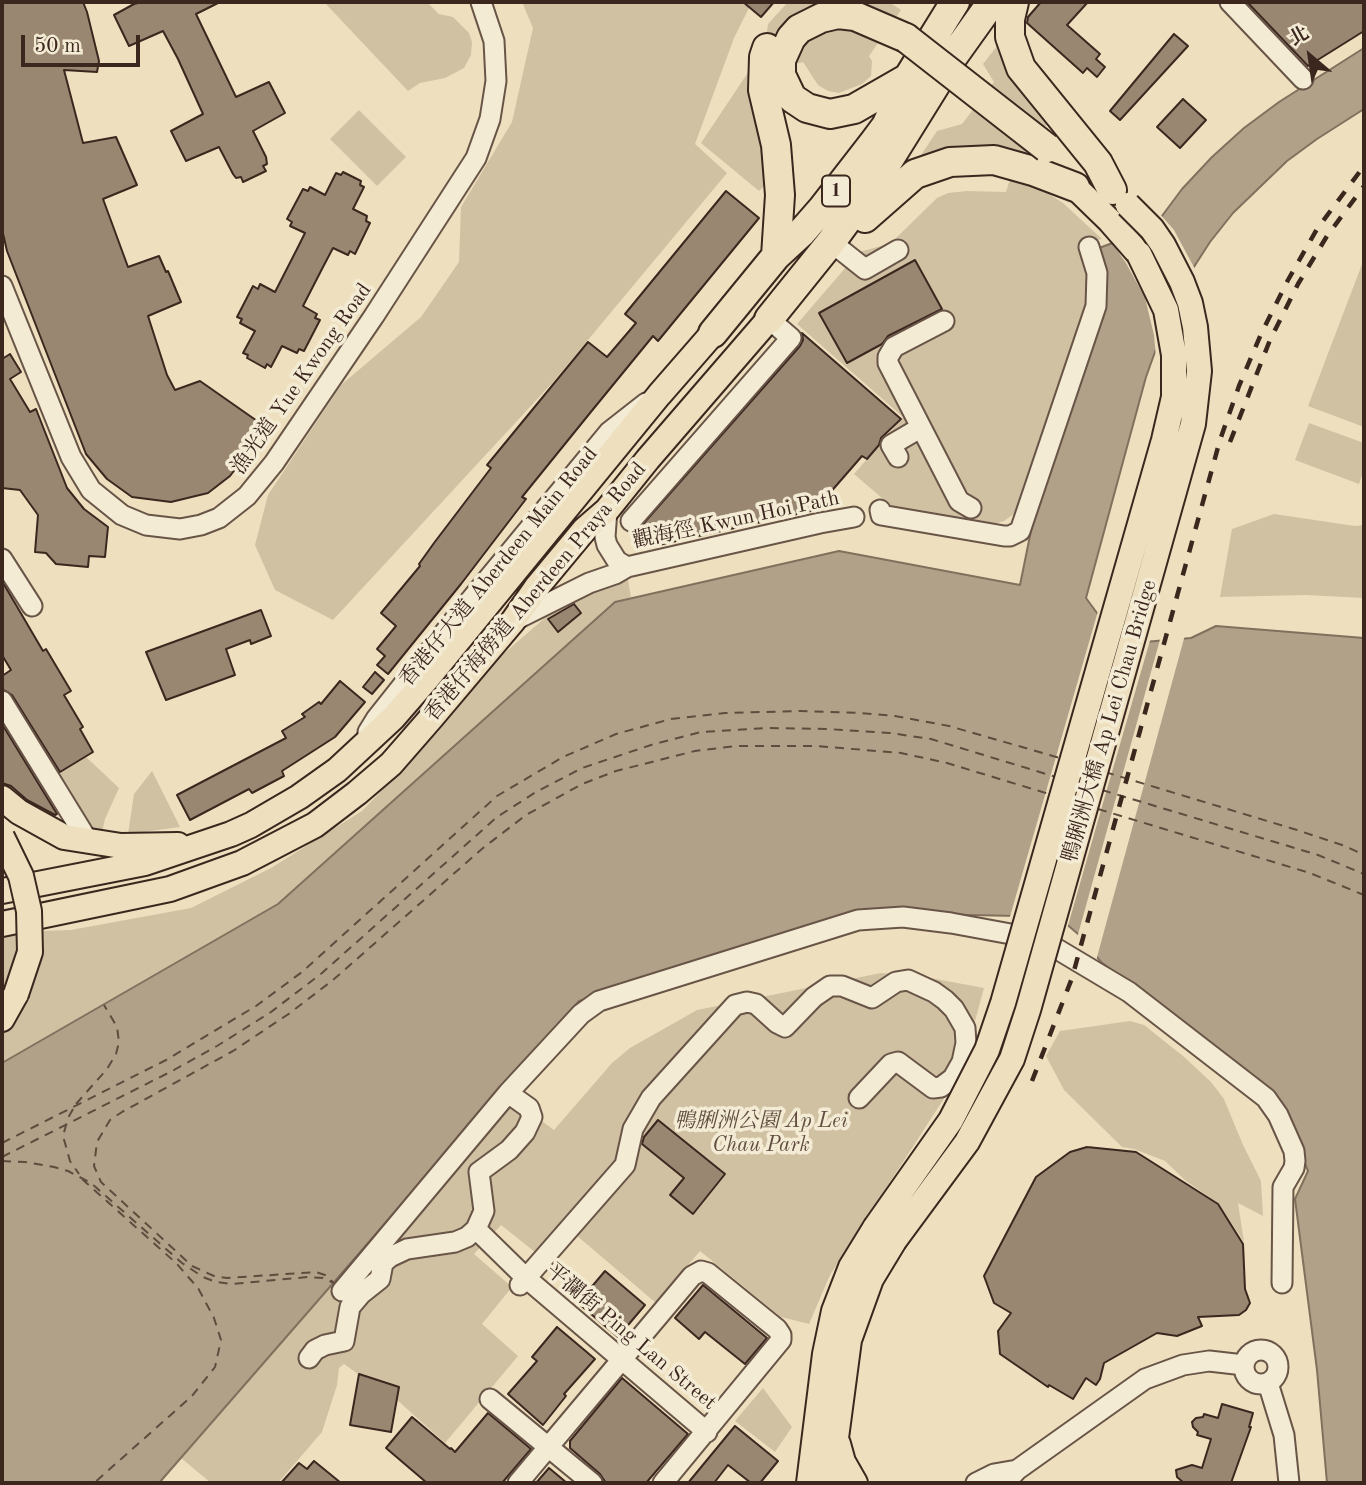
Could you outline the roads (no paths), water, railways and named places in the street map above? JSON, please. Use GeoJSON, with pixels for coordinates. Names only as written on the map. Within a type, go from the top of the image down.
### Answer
{"type":"FeatureCollection","features":[{"type":"Feature","properties":{"kind":"highway"},"geometry":{"type":"LineString","coordinates":[[811,2],[794,11],[780,24],[768,45],[772,75],[792,98],[807,108],[830,114],[854,109],[908,78]]}},
{"type":"Feature","properties":{"kind":"highway"},"geometry":{"type":"LineString","coordinates":[[866,2],[886,13],[906,38],[1047,148],[1073,178]]}},
{"type":"Feature","properties":{"kind":"highway","name":"1"},"geometry":{"type":"LineString","coordinates":[[908,78],[955,2]]}},
{"type":"Feature","properties":{"kind":"highway","name":"香港仔海傍道 Aberdeen Praya Road"},"geometry":{"type":"LineString","coordinates":[[769,318],[831,242],[892,157],[939,80],[992,2]]}},
{"type":"Feature","properties":{"kind":"highway"},"geometry":{"type":"LineString","coordinates":[[1014,2],[1010,19],[1012,47],[1021,68],[1098,163],[1112,190]]}},
{"type":"Feature","properties":{"kind":"highway"},"geometry":{"type":"LineString","coordinates":[[776,256],[780,195],[776,145],[763,90],[791,38],[799,29],[821,18],[838,14],[855,16],[906,38]]}},
{"type":"Feature","properties":{"kind":"highway","name":"香港仔海傍道 Aberdeen Praya Road"},"geometry":{"type":"LineString","coordinates":[[713,333],[776,256],[802,233],[880,134],[908,78]]}},
{"type":"Feature","properties":{"kind":"highway"},"geometry":{"type":"LineString","coordinates":[[831,242],[872,212],[915,174],[950,162],[994,160],[1112,190]]}},
{"type":"Feature","properties":{"kind":"main road","name":"鴨脷洲大橋 Ap Lei Chau Bridge"},"geometry":{"type":"LineString","coordinates":[[884,1234],[951,1120],[978,1070],[995,1030],[1174,397],[1171,332],[1166,310],[1155,284],[1139,254],[1073,178]]}},
{"type":"Feature","properties":{"kind":"main road","name":"鴨脷洲大橋 Ap Lei Chau Bridge"},"geometry":{"type":"LineString","coordinates":[[884,1234],[967,1142],[1012,1059],[1032,997],[1194,424],[1199,389],[1198,352],[1190,303],[1182,282],[1152,229],[1112,190]]}},
{"type":"Feature","properties":{"kind":"main road","name":"香港仔海傍道 Aberdeen Praya Road"},"geometry":{"type":"LineString","coordinates":[[2,923],[170,889],[242,863],[314,825],[357,793],[391,764],[513,621],[584,529],[607,510],[769,318]]}},
{"type":"Feature","properties":{"kind":"main road","name":"香港仔海傍道 Aberdeen Praya Road"},"geometry":{"type":"LineString","coordinates":[[2,891],[145,863],[230,834],[299,797],[355,754],[393,718],[426,680],[713,333]]}},
{"type":"Feature","properties":{"kind":"main road"},"geometry":{"type":"LineString","coordinates":[[2,798],[19,812],[64,837],[121,846],[198,846]]}},
{"type":"Feature","properties":{"kind":"main road"},"geometry":{"type":"LineString","coordinates":[[2,837],[20,876],[29,911],[30,952],[8,994]]}},
{"type":"Feature","properties":{"kind":"main road"},"geometry":{"type":"LineString","coordinates":[[2,858],[15,895],[20,932],[2,1019]]}},
{"type":"Feature","properties":{"kind":"main road"},"geometry":{"type":"LineString","coordinates":[[830,1483],[845,1362],[854,1320],[871,1279],[884,1234]]}},
{"type":"Feature","properties":{"kind":"main road"},"geometry":{"type":"LineString","coordinates":[[809,1483],[825,1354],[834,1311],[851,1267],[884,1234]]}},
{"type":"Feature","properties":{"kind":"main road"},"geometry":{"type":"LineString","coordinates":[[836,1437],[843,1462],[856,1483]]}},
{"type":"Feature","properties":{"kind":"street","name":"漁光道 Yue Kwong Road"},"geometry":{"type":"LineString","coordinates":[[2,286],[71,457],[91,490],[122,515],[146,525],[180,529],[219,518],[247,496],[274,463],[386,298],[476,158],[491,119],[496,81],[494,41],[481,2]]}},
{"type":"Feature","properties":{"kind":"street"},"geometry":{"type":"LineString","coordinates":[[1230,2],[1303,79]]}},
{"type":"Feature","properties":{"kind":"street"},"geometry":{"type":"LineString","coordinates":[[831,242],[865,268],[898,250]]}},
{"type":"Feature","properties":{"kind":"street"},"geometry":{"type":"LineString","coordinates":[[881,513],[1004,536],[1020,531],[1096,306],[1097,273],[1089,247]]}},
{"type":"Feature","properties":{"kind":"street","name":"香港仔海傍道 Aberdeen Praya Road"},"geometry":{"type":"LineString","coordinates":[[631,522],[791,338],[769,318]]}},
{"type":"Feature","properties":{"kind":"street"},"geometry":{"type":"LineString","coordinates":[[944,321],[894,348],[888,357],[888,363],[959,501],[971,508]]}},
{"type":"Feature","properties":{"kind":"street"},"geometry":{"type":"LineString","coordinates":[[898,457],[891,445],[920,428]]}},
{"type":"Feature","properties":{"kind":"street","name":"觀海徑 Kwun Hoi Path"},"geometry":{"type":"LineString","coordinates":[[607,510],[607,545],[617,561],[627,567]]}},
{"type":"Feature","properties":{"kind":"street","name":"觀海徑 Kwun Hoi Path"},"geometry":{"type":"LineString","coordinates":[[513,621],[627,567],[854,517]]}},
{"type":"Feature","properties":{"kind":"street"},"geometry":{"type":"LineString","coordinates":[[2,559],[32,606]]}},
{"type":"Feature","properties":{"kind":"street"},"geometry":{"type":"LineString","coordinates":[[2,701],[9,727],[88,841]]}},
{"type":"Feature","properties":{"kind":"street"},"geometry":{"type":"LineString","coordinates":[[309,1358],[315,1350],[344,1340],[351,1307],[361,1282],[391,1232],[508,1093],[581,1014],[599,1001],[858,920],[903,917],[1027,937],[1052,946],[1129,992],[1252,1086],[1274,1107],[1296,1161],[1283,1187],[1282,1283]]}},
{"type":"Feature","properties":{"kind":"street"},"geometry":{"type":"LineString","coordinates":[[523,1281],[625,1165],[633,1129],[651,1098],[735,1005],[756,1003],[776,1023],[785,1027],[814,997],[830,986],[842,986],[872,998],[896,982],[908,981],[925,987],[945,1000],[965,1028],[966,1044],[962,1062],[953,1078],[941,1087],[933,1087],[898,1062],[891,1064],[859,1098]]}},
{"type":"Feature","properties":{"kind":"street"},"geometry":{"type":"LineString","coordinates":[[342,1291],[361,1282],[380,1279],[383,1263],[396,1252],[455,1242],[476,1229],[484,1211],[479,1172],[509,1150],[525,1132],[532,1117],[529,1108],[508,1093]]}},
{"type":"Feature","properties":{"kind":"street","name":"平瀾街 Ping Lan Street"},"geometry":{"type":"LineString","coordinates":[[476,1229],[523,1281],[707,1432]]}},
{"type":"Feature","properties":{"kind":"street"},"geometry":{"type":"LineString","coordinates":[[391,1232],[396,1252]]}},
{"type":"Feature","properties":{"kind":"street"},"geometry":{"type":"LineString","coordinates":[[518,1483],[692,1276],[701,1271],[708,1273],[781,1335],[781,1340],[663,1483]]}},
{"type":"Feature","properties":{"kind":"street"},"geometry":{"type":"LineString","coordinates":[[1257,1350],[1272,1354],[1278,1364],[1273,1380],[1268,1383],[1253,1382],[1245,1375],[1244,1365],[1248,1356],[1257,1350]]}},
{"type":"Feature","properties":{"kind":"street"},"geometry":{"type":"LineString","coordinates":[[976,1483],[994,1474],[1011,1477],[1144,1379],[1183,1365],[1209,1361],[1244,1365]]}},
{"type":"Feature","properties":{"kind":"street"},"geometry":{"type":"LineString","coordinates":[[1268,1383],[1284,1435],[1289,1483]]}},
{"type":"Feature","properties":{"kind":"street"},"geometry":{"type":"LineString","coordinates":[[490,1399],[592,1483]]}},
{"type":"Feature","properties":{"kind":"railway"},"geometry":{"type":"LineString","coordinates":[[1032,1081],[1072,978],[1220,440],[1239,386],[1288,280],[1317,229],[1364,166]]}},
{"type":"Feature","properties":{"kind":"railway"},"geometry":{"type":"LineString","coordinates":[[1230,442],[1270,340],[1298,284],[1327,236],[1364,186]]}},
{"type":"Feature","properties":{"kind":"park label","name":"鴨脷洲公園 Ap Lei Chau Park"},"geometry":{"type":"Point","coordinates":[761,1133]}}]}
